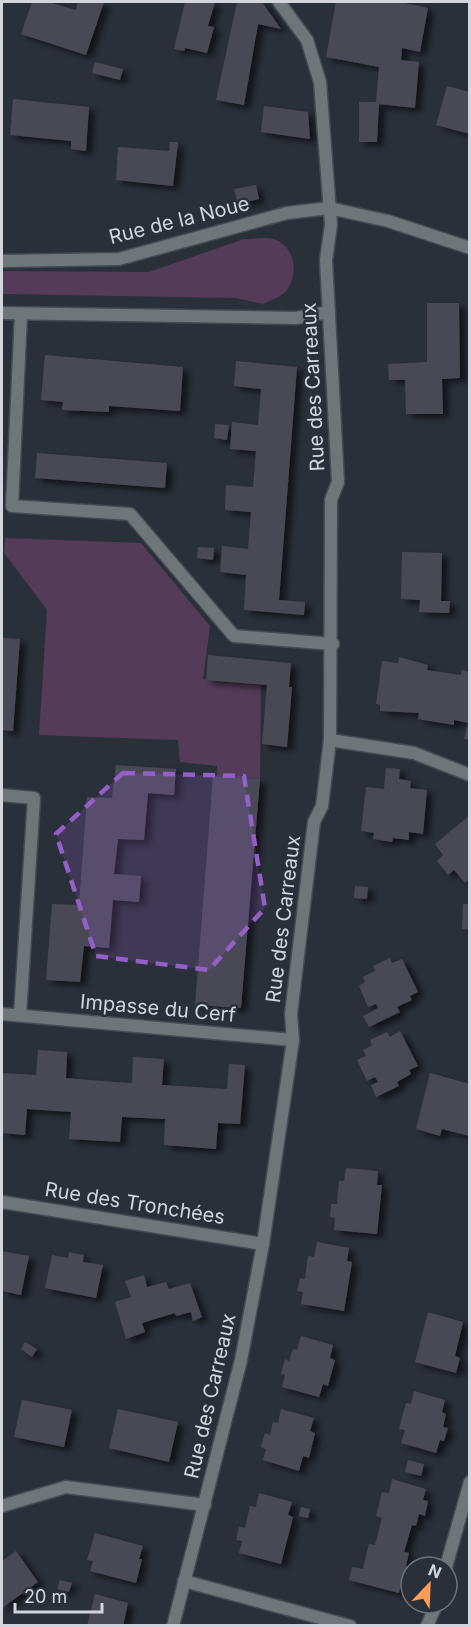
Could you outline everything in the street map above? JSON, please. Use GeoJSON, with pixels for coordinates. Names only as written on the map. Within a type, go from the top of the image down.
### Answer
{"type":"FeatureCollection","features":[{"type":"Feature","properties":{"kind":"street","name":"Rue des Carreaux"},"geometry":{"type":"LineString","coordinates":[[173,1626],[241,1360],[263,1244],[294,1040],[291,1014],[314,822],[322,806],[330,740],[333,645],[331,500],[338,482],[326,260],[331,225],[320,82],[307,40],[279,2]]}},
{"type":"Feature","properties":{"kind":"street","name":"Rue de la Noue"},"geometry":{"type":"LineString","coordinates":[[2,261],[119,259],[286,213],[329,208],[388,221],[470,248]]}},
{"type":"Feature","properties":{"kind":"street"},"geometry":{"type":"LineString","coordinates":[[2,313],[296,318],[329,312]]}},
{"type":"Feature","properties":{"kind":"street"},"geometry":{"type":"LineString","coordinates":[[21,314],[12,506],[130,514],[234,636],[333,645]]}},
{"type":"Feature","properties":{"kind":"street"},"geometry":{"type":"LineString","coordinates":[[330,740],[414,753],[470,776]]}},
{"type":"Feature","properties":{"kind":"street"},"geometry":{"type":"LineString","coordinates":[[2,795],[34,798],[20,1015]]}},
{"type":"Feature","properties":{"kind":"street","name":"Impasse du Cerf"},"geometry":{"type":"LineString","coordinates":[[2,1014],[294,1040]]}},
{"type":"Feature","properties":{"kind":"street","name":"Rue des Tronchées"},"geometry":{"type":"LineString","coordinates":[[2,1202],[263,1244]]}},
{"type":"Feature","properties":{"kind":"street"},"geometry":{"type":"LineString","coordinates":[[449,1555],[470,1482]]}},
{"type":"Feature","properties":{"kind":"street"},"geometry":{"type":"LineString","coordinates":[[2,1506],[66,1487],[205,1505]]}},
{"type":"Feature","properties":{"kind":"street"},"geometry":{"type":"LineString","coordinates":[[184,1581],[350,1626]]}},
{"type":"Feature","properties":{"kind":"highlighted area"},"geometry":{"type":"Polygon","coordinates":[[[123,773],[244,776],[265,908],[209,970],[96,956],[56,834],[123,773]]]}},
{"type":"Feature","properties":{"kind":"shaded area"},"geometry":{"type":"Polygon","coordinates":[[[244,239],[273,239],[281,242],[291,255],[294,271],[289,287],[282,295],[263,304],[236,298],[2,294],[2,271],[149,272],[244,239]]]}},
{"type":"Feature","properties":{"kind":"shaded area"},"geometry":{"type":"Polygon","coordinates":[[[5,538],[141,543],[210,626],[203,679],[261,685],[260,779],[217,776],[217,766],[180,762],[178,740],[39,735],[47,610],[4,553],[5,538]]]}},
{"type":"Feature","properties":{"kind":"building"},"geometry":{"type":"Polygon","coordinates":[[[32,2],[48,2],[76,10],[78,2],[104,2],[86,55],[21,34],[32,2]]]}},
{"type":"Feature","properties":{"kind":"building"},"geometry":{"type":"Polygon","coordinates":[[[185,2],[215,2],[208,26],[214,27],[207,53],[185,48],[184,51],[174,49],[185,2]]]}},
{"type":"Feature","properties":{"kind":"building"},"geometry":{"type":"Polygon","coordinates":[[[237,2],[262,2],[281,29],[258,24],[244,105],[216,100],[237,2]]]}},
{"type":"Feature","properties":{"kind":"building"},"geometry":{"type":"Polygon","coordinates":[[[336,2],[400,2],[428,8],[420,52],[402,48],[401,60],[419,62],[415,108],[379,104],[377,142],[359,142],[359,102],[376,102],[379,67],[326,57],[336,2]]]}},
{"type":"Feature","properties":{"kind":"building"},"geometry":{"type":"Polygon","coordinates":[[[95,62],[123,69],[120,80],[92,73],[95,62]]]}},
{"type":"Feature","properties":{"kind":"building"},"geometry":{"type":"Polygon","coordinates":[[[447,86],[470,92],[470,134],[436,125],[447,86]]]}},
{"type":"Feature","properties":{"kind":"building"},"geometry":{"type":"Polygon","coordinates":[[[13,99],[89,107],[86,151],[71,149],[71,141],[10,135],[13,99]]]}},
{"type":"Feature","properties":{"kind":"building"},"geometry":{"type":"Polygon","coordinates":[[[264,106],[308,112],[310,139],[261,132],[264,106]]]}},
{"type":"Feature","properties":{"kind":"building"},"geometry":{"type":"Polygon","coordinates":[[[170,142],[178,142],[173,186],[116,180],[118,147],[169,151],[170,142]]]}},
{"type":"Feature","properties":{"kind":"building"},"geometry":{"type":"Polygon","coordinates":[[[256,185],[259,199],[238,204],[234,189],[256,185]]]}},
{"type":"Feature","properties":{"kind":"building"},"geometry":{"type":"Polygon","coordinates":[[[427,303],[459,303],[460,378],[442,379],[443,414],[406,414],[405,380],[389,380],[388,364],[427,362],[427,303]]]}},
{"type":"Feature","properties":{"kind":"building"},"geometry":{"type":"Polygon","coordinates":[[[45,355],[183,367],[180,411],[109,406],[109,412],[62,410],[63,402],[41,400],[45,355]]]}},
{"type":"Feature","properties":{"kind":"building"},"geometry":{"type":"Polygon","coordinates":[[[236,361],[297,367],[279,600],[305,602],[304,615],[244,610],[246,575],[220,572],[222,546],[248,549],[251,512],[225,510],[226,485],[253,487],[256,451],[230,449],[232,422],[258,425],[261,389],[234,386],[236,361]]]}},
{"type":"Feature","properties":{"kind":"building"},"geometry":{"type":"Polygon","coordinates":[[[215,424],[229,425],[227,440],[214,438],[215,424]]]}},
{"type":"Feature","properties":{"kind":"building"},"geometry":{"type":"Polygon","coordinates":[[[37,453],[167,463],[165,488],[35,478],[37,453]]]}},
{"type":"Feature","properties":{"kind":"building"},"geometry":{"type":"Polygon","coordinates":[[[198,547],[214,548],[213,560],[197,558],[198,547]]]}},
{"type":"Feature","properties":{"kind":"building"},"geometry":{"type":"Polygon","coordinates":[[[402,552],[442,553],[441,601],[450,601],[449,613],[419,612],[420,600],[401,599],[402,552]]]}},
{"type":"Feature","properties":{"kind":"building"},"geometry":{"type":"Polygon","coordinates":[[[2,638],[20,639],[13,731],[2,730],[2,638]]]}},
{"type":"Feature","properties":{"kind":"building"},"geometry":{"type":"Polygon","coordinates":[[[208,655],[291,663],[289,687],[292,687],[287,747],[262,744],[267,685],[206,680],[208,655]]]}},
{"type":"Feature","properties":{"kind":"building"},"geometry":{"type":"Polygon","coordinates":[[[399,657],[428,665],[427,670],[461,675],[462,670],[470,672],[470,740],[464,739],[468,723],[454,720],[454,725],[418,719],[419,713],[380,711],[380,705],[376,704],[382,661],[398,663],[399,657]]]}},
{"type":"Feature","properties":{"kind":"building"},"geometry":{"type":"Polygon","coordinates":[[[116,765],[176,769],[174,795],[148,793],[144,840],[118,839],[114,874],[141,876],[139,902],[113,900],[109,948],[84,946],[80,982],[46,980],[52,904],[79,905],[87,797],[112,798],[116,765]]]}},
{"type":"Feature","properties":{"kind":"building"},"geometry":{"type":"Polygon","coordinates":[[[386,768],[400,769],[399,779],[411,781],[410,788],[427,790],[423,834],[409,832],[409,840],[393,838],[392,842],[373,839],[374,833],[361,831],[366,787],[384,789],[386,768]]]}},
{"type":"Feature","properties":{"kind":"building"},"geometry":{"type":"Polygon","coordinates":[[[213,776],[260,779],[241,1008],[195,1005],[213,776]]]}},
{"type":"Feature","properties":{"kind":"building"},"geometry":{"type":"Polygon","coordinates":[[[470,815],[470,879],[465,883],[454,870],[448,875],[437,861],[443,855],[435,844],[470,815]]]}},
{"type":"Feature","properties":{"kind":"building"},"geometry":{"type":"Polygon","coordinates":[[[355,886],[368,887],[367,899],[354,898],[355,886]]]}},
{"type":"Feature","properties":{"kind":"building"},"geometry":{"type":"Polygon","coordinates":[[[463,904],[470,904],[470,930],[462,929],[463,904]]]}},
{"type":"Feature","properties":{"kind":"building"},"geometry":{"type":"Polygon","coordinates":[[[390,958],[392,963],[402,959],[418,992],[410,996],[412,1000],[397,1007],[400,1012],[369,1027],[363,1016],[378,1008],[376,1004],[368,1007],[359,986],[365,982],[363,977],[375,971],[373,966],[390,958]]]}},
{"type":"Feature","properties":{"kind":"building"},"geometry":{"type":"Polygon","coordinates":[[[400,1031],[418,1066],[409,1070],[411,1074],[397,1082],[399,1086],[376,1097],[371,1085],[378,1082],[375,1077],[367,1081],[357,1060],[366,1056],[363,1050],[372,1045],[370,1040],[387,1032],[390,1037],[400,1031]]]}},
{"type":"Feature","properties":{"kind":"building"},"geometry":{"type":"Polygon","coordinates":[[[38,1050],[67,1052],[66,1078],[114,1082],[132,1083],[133,1057],[164,1059],[162,1085],[227,1089],[229,1064],[245,1065],[240,1124],[218,1123],[216,1149],[164,1145],[165,1119],[122,1117],[120,1142],[69,1139],[71,1112],[27,1109],[25,1135],[2,1133],[2,1073],[36,1075],[38,1050]]]}},
{"type":"Feature","properties":{"kind":"building"},"geometry":{"type":"Polygon","coordinates":[[[430,1073],[470,1084],[469,1136],[442,1129],[440,1136],[416,1129],[430,1073]]]}},
{"type":"Feature","properties":{"kind":"building"},"geometry":{"type":"Polygon","coordinates":[[[346,1168],[378,1171],[377,1185],[382,1185],[377,1234],[334,1230],[335,1218],[330,1217],[331,1204],[337,1204],[339,1181],[344,1181],[346,1168]]]}},
{"type":"Feature","properties":{"kind":"building"},"geometry":{"type":"Polygon","coordinates":[[[317,1242],[349,1248],[347,1261],[352,1262],[344,1311],[301,1304],[303,1292],[297,1291],[300,1278],[305,1279],[308,1256],[314,1257],[317,1242]]]}},
{"type":"Feature","properties":{"kind":"building"},"geometry":{"type":"Polygon","coordinates":[[[2,1251],[29,1256],[21,1295],[2,1291],[2,1251]]]}},
{"type":"Feature","properties":{"kind":"building"},"geometry":{"type":"Polygon","coordinates":[[[69,1252],[84,1255],[83,1262],[103,1265],[96,1298],[45,1288],[52,1255],[68,1258],[69,1252]]]}},
{"type":"Feature","properties":{"kind":"building"},"geometry":{"type":"Polygon","coordinates":[[[144,1275],[147,1287],[166,1282],[169,1289],[190,1283],[202,1317],[193,1321],[191,1312],[176,1316],[175,1313],[142,1323],[145,1332],[126,1339],[115,1302],[131,1297],[125,1281],[144,1275]]]}},
{"type":"Feature","properties":{"kind":"building"},"geometry":{"type":"Polygon","coordinates":[[[428,1312],[463,1322],[455,1356],[460,1358],[456,1373],[415,1362],[428,1312]]]}},
{"type":"Feature","properties":{"kind":"building"},"geometry":{"type":"Polygon","coordinates":[[[301,1336],[333,1345],[330,1358],[335,1360],[328,1386],[323,1384],[319,1397],[282,1387],[285,1375],[281,1374],[285,1359],[289,1361],[293,1349],[297,1350],[301,1336]]]}},
{"type":"Feature","properties":{"kind":"building"},"geometry":{"type":"Polygon","coordinates":[[[25,1342],[37,1349],[32,1357],[21,1349],[25,1342]]]}},
{"type":"Feature","properties":{"kind":"building"},"geometry":{"type":"Polygon","coordinates":[[[414,1391],[445,1400],[442,1412],[446,1414],[443,1427],[448,1428],[444,1441],[440,1440],[436,1453],[401,1443],[405,1430],[399,1429],[406,1403],[411,1404],[414,1391]]]}},
{"type":"Feature","properties":{"kind":"building"},"geometry":{"type":"Polygon","coordinates":[[[22,1400],[72,1410],[64,1447],[14,1437],[22,1400]]]}},
{"type":"Feature","properties":{"kind":"building"},"geometry":{"type":"Polygon","coordinates":[[[118,1409],[178,1422],[169,1462],[109,1448],[118,1409]]]}},
{"type":"Feature","properties":{"kind":"building"},"geometry":{"type":"Polygon","coordinates":[[[281,1409],[314,1418],[310,1431],[315,1433],[309,1458],[303,1456],[299,1471],[263,1460],[266,1449],[261,1447],[265,1433],[270,1435],[273,1422],[278,1423],[281,1409]]]}},
{"type":"Feature","properties":{"kind":"building"},"geometry":{"type":"Polygon","coordinates":[[[408,1460],[424,1464],[421,1476],[405,1472],[408,1460]]]}},
{"type":"Feature","properties":{"kind":"building"},"geometry":{"type":"Polygon","coordinates":[[[392,1479],[426,1489],[423,1500],[428,1501],[425,1516],[419,1514],[416,1526],[412,1525],[404,1552],[409,1553],[409,1555],[399,1555],[399,1593],[349,1580],[352,1567],[363,1569],[369,1544],[375,1545],[382,1518],[376,1516],[382,1492],[389,1493],[392,1479]]]}},
{"type":"Feature","properties":{"kind":"building"},"geometry":{"type":"Polygon","coordinates":[[[259,1493],[292,1502],[288,1515],[293,1517],[281,1564],[239,1553],[242,1541],[236,1540],[239,1527],[245,1528],[250,1506],[256,1507],[259,1493]]]}},
{"type":"Feature","properties":{"kind":"building"},"geometry":{"type":"Polygon","coordinates":[[[301,1507],[310,1509],[308,1518],[299,1516],[301,1507]]]}},
{"type":"Feature","properties":{"kind":"building"},"geometry":{"type":"Polygon","coordinates":[[[95,1533],[143,1546],[136,1583],[90,1571],[93,1561],[87,1560],[95,1533]]]}},
{"type":"Feature","properties":{"kind":"building"},"geometry":{"type":"Polygon","coordinates":[[[16,1551],[38,1582],[2,1608],[2,1561],[16,1551]]]}},
{"type":"Feature","properties":{"kind":"building"},"geometry":{"type":"Polygon","coordinates":[[[60,1580],[72,1583],[69,1592],[57,1589],[60,1580]]]}},
{"type":"Feature","properties":{"kind":"building"},"geometry":{"type":"Polygon","coordinates":[[[95,1594],[128,1603],[123,1626],[87,1626],[95,1594]]]}}]}
